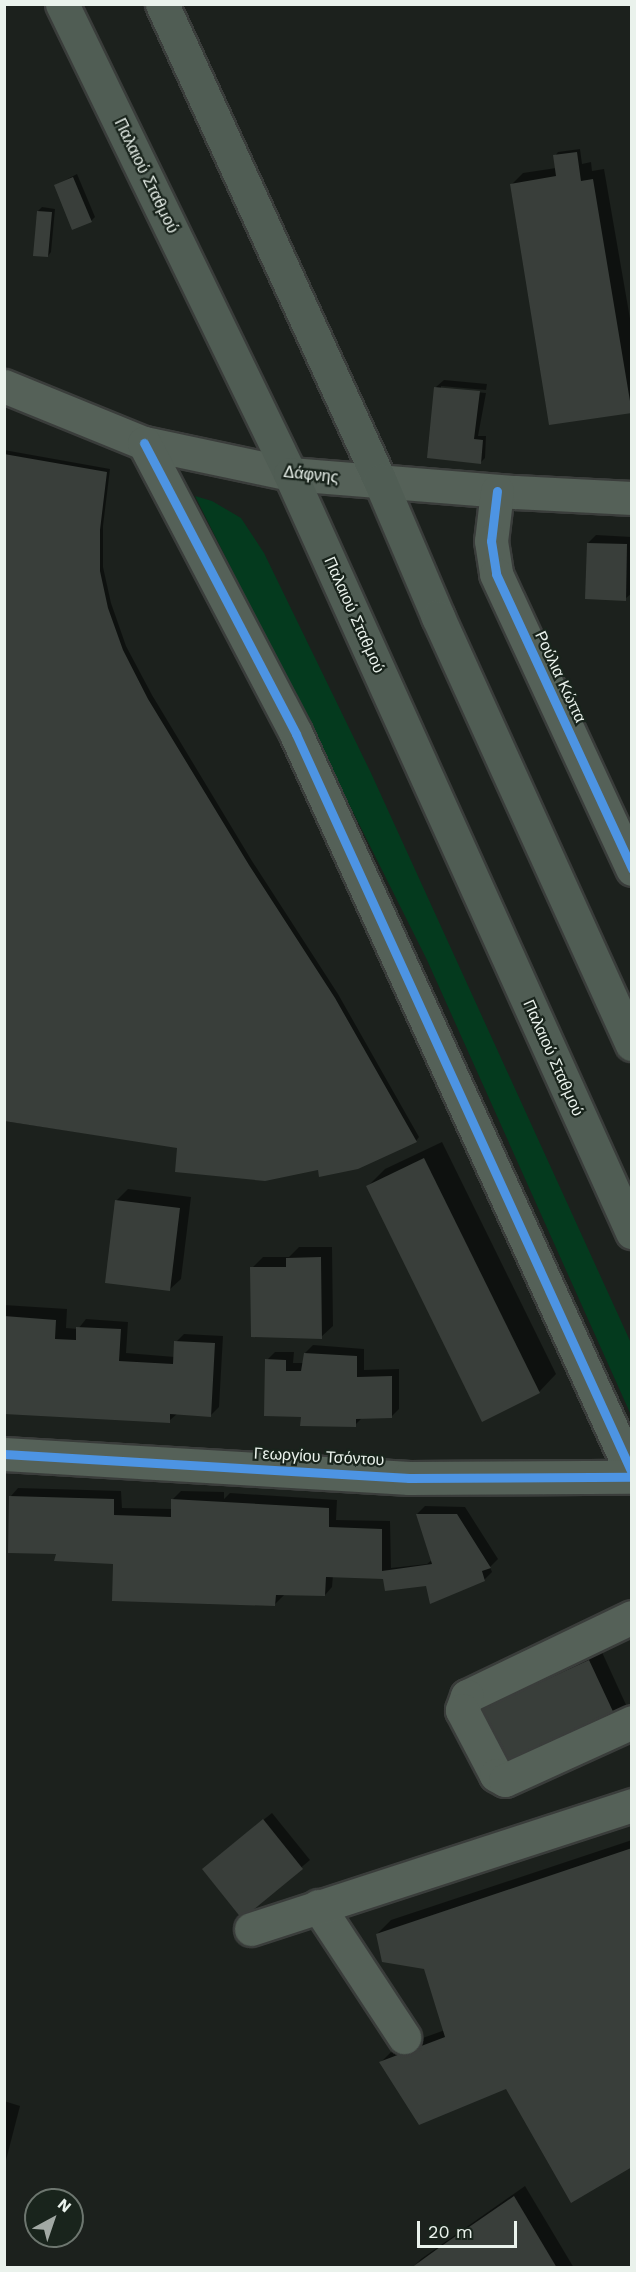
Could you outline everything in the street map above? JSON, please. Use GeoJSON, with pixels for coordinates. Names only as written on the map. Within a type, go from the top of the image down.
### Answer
{"type":"FeatureCollection","features":[{"type":"Feature","properties":{"kind":"highway","name":"Παλαιού Σταθμού"},"geometry":{"type":"LineString","coordinates":[[62,4],[290,474],[632,1232]]}},
{"type":"Feature","properties":{"kind":"highway"},"geometry":{"type":"LineString","coordinates":[[162,4],[380,481],[443,627],[632,1044]]}},
{"type":"Feature","properties":{"kind":"street","name":"Δάφνης"},"geometry":{"type":"LineString","coordinates":[[4,386],[144,443],[290,474],[497,491],[632,498]]}},
{"type":"Feature","properties":{"kind":"street"},"geometry":{"type":"LineString","coordinates":[[144,443],[296,734],[632,1475]]}},
{"type":"Feature","properties":{"kind":"street","name":"Ρούλια Κώττα"},"geometry":{"type":"LineString","coordinates":[[497,491],[490,541],[496,574],[632,869]]}},
{"type":"Feature","properties":{"kind":"street","name":"Γεωργίου Τσόντου"},"geometry":{"type":"LineString","coordinates":[[4,1454],[409,1478],[632,1475]]}},
{"type":"Feature","properties":{"kind":"street"},"geometry":{"type":"LineString","coordinates":[[632,1617],[466,1696],[462,1710],[496,1775],[505,1780],[632,1722]]}},
{"type":"Feature","properties":{"kind":"street"},"geometry":{"type":"LineString","coordinates":[[251,1929],[632,1805]]}},
{"type":"Feature","properties":{"kind":"street"},"geometry":{"type":"LineString","coordinates":[[318,1906],[404,2037]]}},
{"type":"Feature","properties":{"kind":"green space"},"geometry":{"type":"Polygon","coordinates":[[[195,496],[212,501],[241,518],[264,553],[371,773],[631,1343],[631,1415],[427,960],[195,496]]]}},
{"type":"Feature","properties":{"kind":"building"},"geometry":{"type":"Polygon","coordinates":[[[577,152],[581,181],[593,179],[632,413],[549,425],[510,184],[556,176],[553,155],[577,152]]]}},
{"type":"Feature","properties":{"kind":"building"},"geometry":{"type":"Polygon","coordinates":[[[73,177],[92,222],[72,230],[54,185],[73,177]]]}},
{"type":"Feature","properties":{"kind":"building"},"geometry":{"type":"Polygon","coordinates":[[[37,211],[52,212],[48,257],[33,256],[37,211]]]}},
{"type":"Feature","properties":{"kind":"building"},"geometry":{"type":"Polygon","coordinates":[[[434,387],[480,391],[474,439],[483,440],[481,464],[427,458],[434,387]]]}},
{"type":"Feature","properties":{"kind":"building"},"geometry":{"type":"Polygon","coordinates":[[[4,454],[107,472],[100,530],[100,571],[108,608],[123,650],[148,699],[249,865],[335,998],[417,1142],[358,1169],[319,1177],[318,1170],[265,1181],[175,1172],[177,1148],[4,1121],[4,454]]]}},
{"type":"Feature","properties":{"kind":"building"},"geometry":{"type":"Polygon","coordinates":[[[587,543],[627,544],[626,601],[585,599],[587,543]]]}},
{"type":"Feature","properties":{"kind":"building"},"geometry":{"type":"Polygon","coordinates":[[[424,1158],[540,1393],[482,1422],[366,1186],[424,1158]]]}},
{"type":"Feature","properties":{"kind":"building"},"geometry":{"type":"Polygon","coordinates":[[[115,1200],[180,1208],[170,1291],[105,1283],[115,1200]]]}},
{"type":"Feature","properties":{"kind":"building"},"geometry":{"type":"Polygon","coordinates":[[[321,1257],[322,1339],[251,1337],[250,1267],[286,1267],[286,1258],[321,1257]]]}},
{"type":"Feature","properties":{"kind":"building"},"geometry":{"type":"Polygon","coordinates":[[[4,1316],[56,1320],[55,1339],[76,1340],[76,1327],[121,1329],[119,1361],[173,1364],[174,1341],[215,1343],[211,1417],[170,1414],[170,1423],[4,1414],[4,1316]]]}},
{"type":"Feature","properties":{"kind":"building"},"geometry":{"type":"Polygon","coordinates":[[[304,1353],[357,1356],[357,1377],[392,1376],[392,1418],[356,1419],[356,1427],[300,1426],[301,1417],[264,1416],[265,1359],[286,1360],[286,1371],[301,1371],[304,1353]]]}},
{"type":"Feature","properties":{"kind":"building"},"geometry":{"type":"Polygon","coordinates":[[[9,1496],[114,1499],[114,1515],[171,1517],[171,1499],[329,1508],[329,1527],[382,1529],[382,1571],[432,1564],[416,1514],[457,1514],[491,1568],[482,1571],[485,1581],[430,1604],[426,1586],[385,1591],[383,1579],[326,1577],[325,1596],[276,1595],[275,1606],[112,1601],[113,1564],[54,1561],[56,1554],[8,1553],[9,1496]]]}},
{"type":"Feature","properties":{"kind":"building"},"geometry":{"type":"Polygon","coordinates":[[[589,1660],[617,1720],[509,1769],[482,1709],[589,1660]]]}},
{"type":"Feature","properties":{"kind":"building"},"geometry":{"type":"Polygon","coordinates":[[[263,1819],[303,1869],[242,1919],[202,1869],[263,1819]]]}},
{"type":"Feature","properties":{"kind":"building"},"geometry":{"type":"Polygon","coordinates":[[[632,1848],[632,2167],[571,2203],[506,2089],[419,2125],[379,2062],[445,2037],[424,1969],[382,1962],[376,1934],[632,1848]]]}},
{"type":"Feature","properties":{"kind":"building"},"geometry":{"type":"Polygon","coordinates":[[[514,2196],[557,2268],[411,2268],[440,2247],[514,2196]]]}},
{"type":"Feature","properties":{"kind":"cycle path"},"geometry":{"type":"LineString","coordinates":[[144,443],[296,734],[632,1473]]}},
{"type":"Feature","properties":{"kind":"cycle path"},"geometry":{"type":"LineString","coordinates":[[497,491],[491,541],[496,574],[632,869]]}},
{"type":"Feature","properties":{"kind":"cycle path"},"geometry":{"type":"LineString","coordinates":[[4,1454],[409,1478],[632,1477]]}}]}
